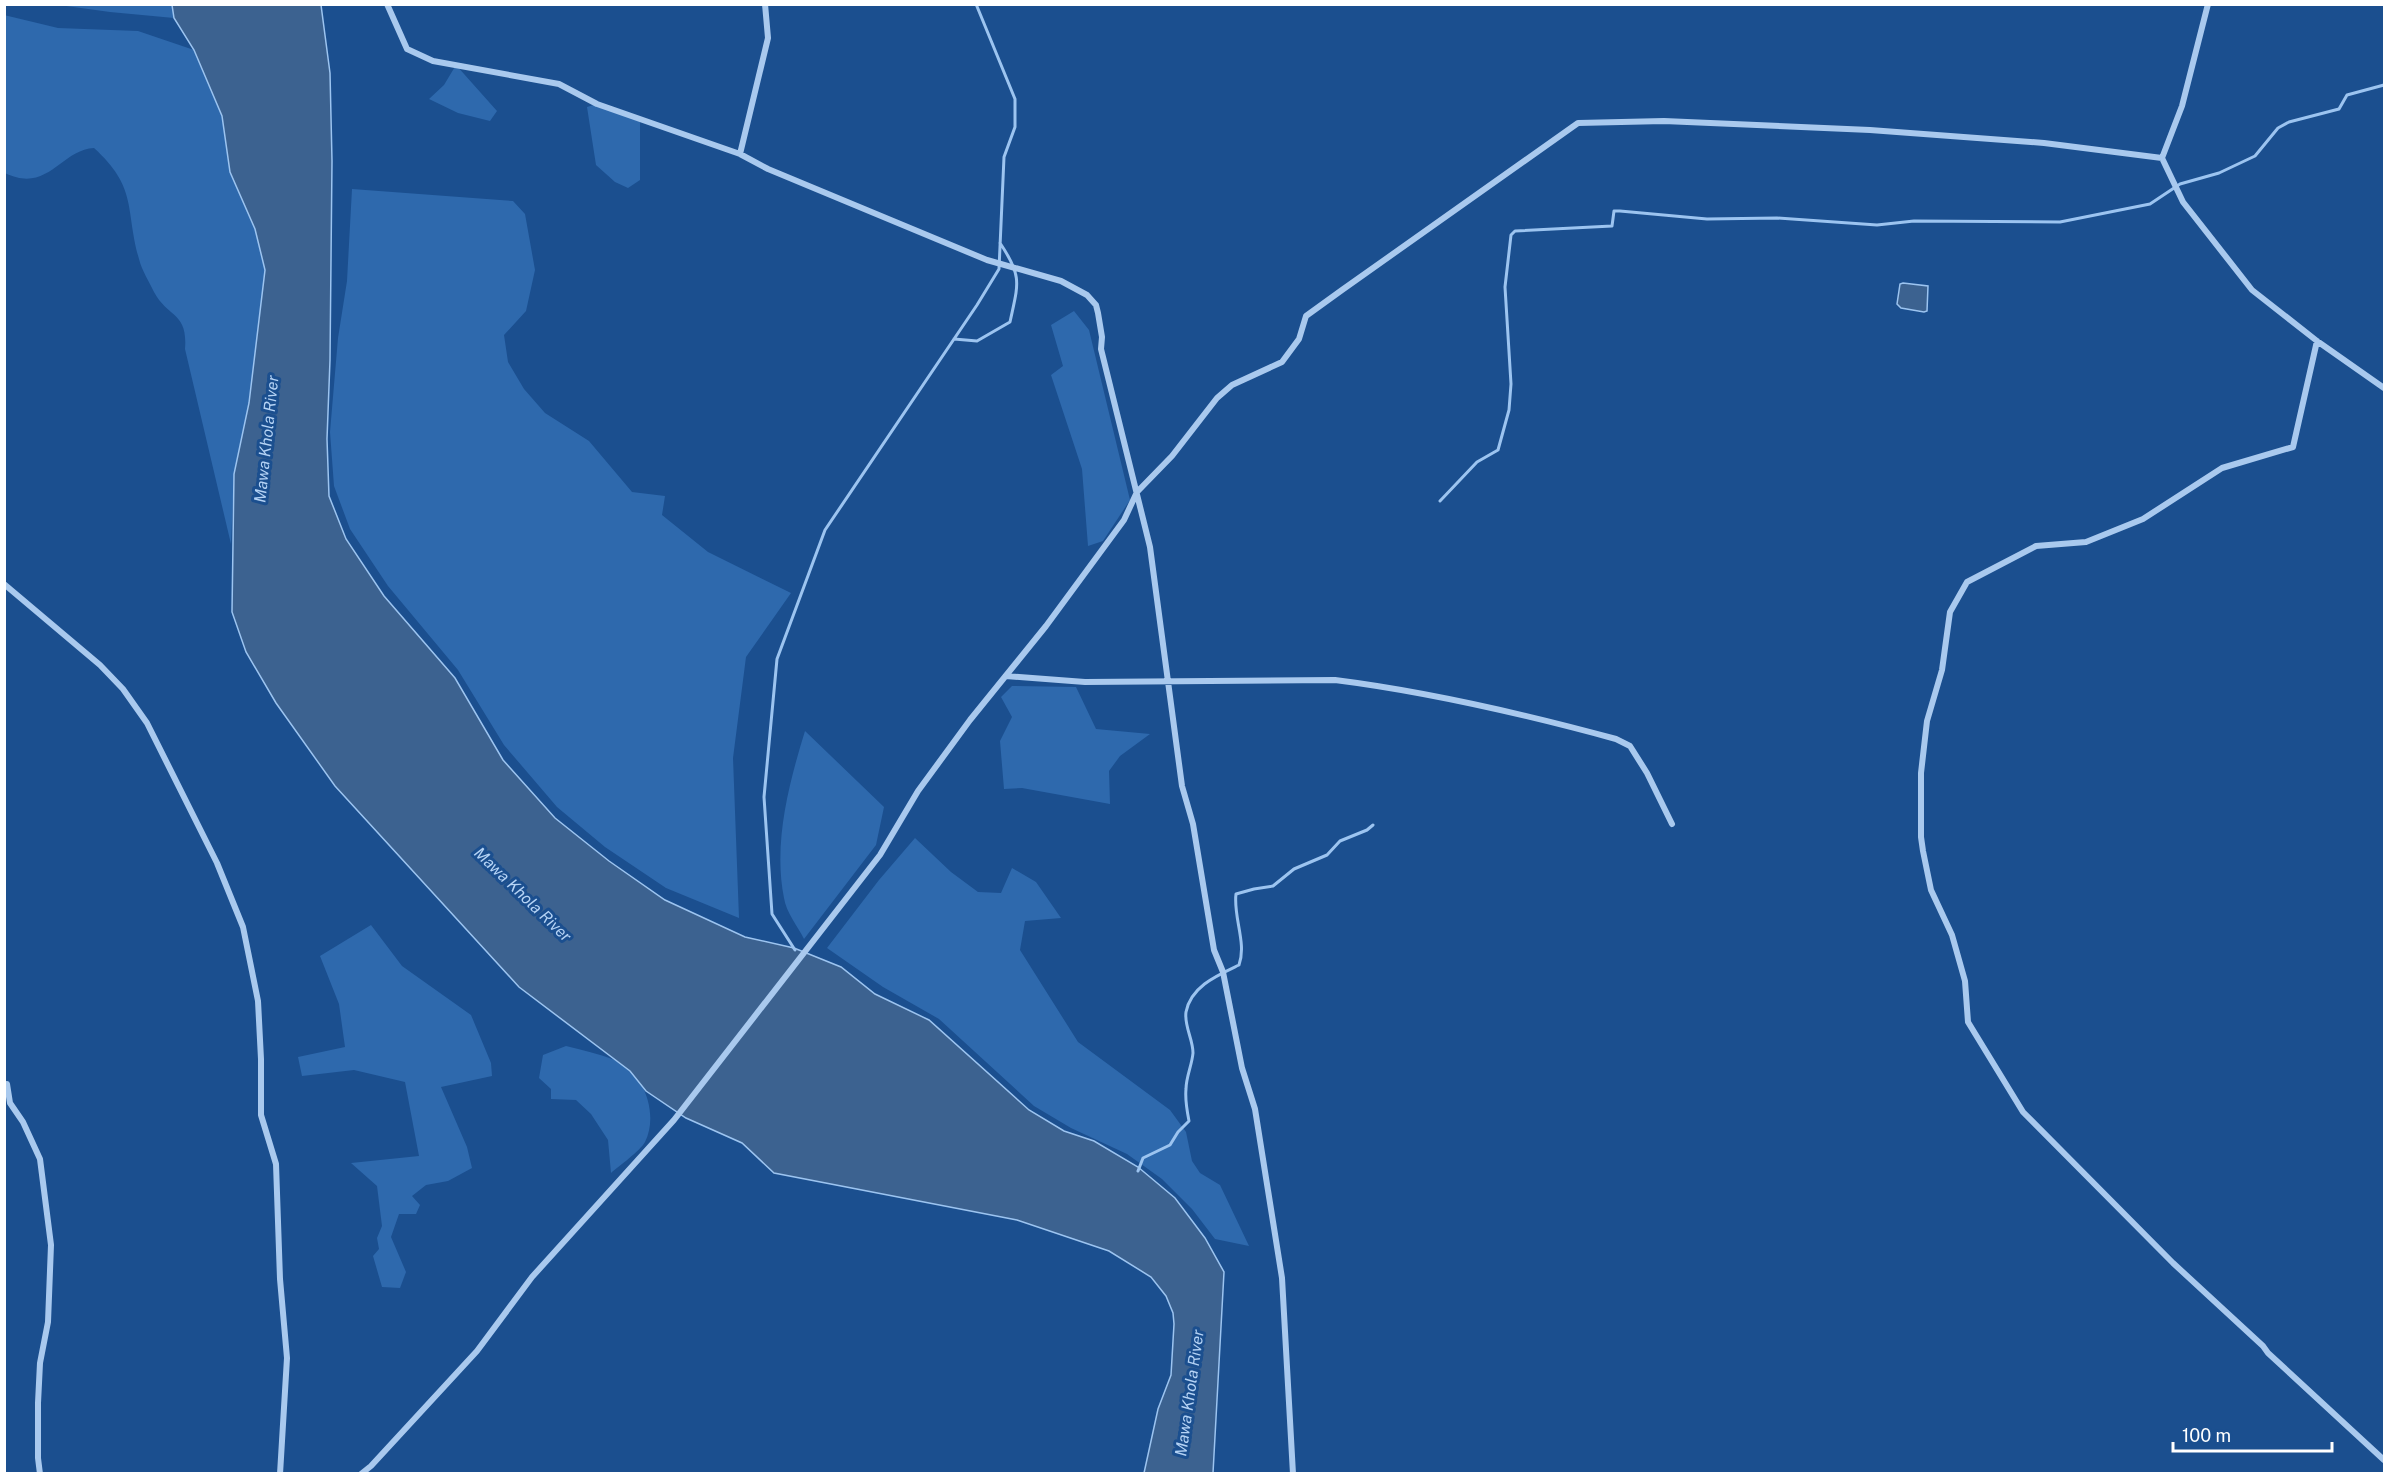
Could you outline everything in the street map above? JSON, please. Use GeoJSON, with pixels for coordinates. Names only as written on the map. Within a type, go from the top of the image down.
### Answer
{"type":"FeatureCollection","features":[{"type":"Feature","properties":{"kind":"street"},"geometry":{"type":"LineString","coordinates":[[387,4],[407,49],[433,61],[559,84],[597,104],[740,154],[768,169],[987,260],[1061,281],[1087,295],[1096,305],[1102,337],[1101,349],[1150,547],[1182,786],[1193,824],[1214,950],[1222,972],[1242,1068],[1255,1109],[1280,1266],[1292,1423],[1293,1473]]}},
{"type":"Feature","properties":{"kind":"street"},"geometry":{"type":"LineString","coordinates":[[740,154],[768,38],[765,4]]}},
{"type":"Feature","properties":{"kind":"street"},"geometry":{"type":"LineString","coordinates":[[2208,4],[2182,106],[2162,158],[2183,202],[2252,290],[2317,341],[2385,388]]}},
{"type":"Feature","properties":{"kind":"street"},"geometry":{"type":"LineString","coordinates":[[361,1473],[371,1466],[477,1351],[532,1277],[674,1120],[880,855],[918,791],[970,720],[1046,626],[1124,520],[1137,492],[1172,456],[1217,398],[1232,385],[1282,362],[1299,339],[1306,316],[1578,123],[1664,121],[1870,130],[2044,143],[2162,158]]}},
{"type":"Feature","properties":{"kind":"street"},"geometry":{"type":"LineString","coordinates":[[2317,341],[2293,447],[2222,468],[2144,519],[2086,542],[2036,546],[1967,582],[1950,612],[1942,670],[1926,721],[1921,772],[1921,837],[1931,890],[1952,935],[1965,981],[1968,1022],[2023,1112],[2173,1263],[2385,1460]]}},
{"type":"Feature","properties":{"kind":"street"},"geometry":{"type":"LineString","coordinates":[[4,584],[100,665],[123,689],[147,723],[217,863],[243,927],[258,1001],[261,1115],[276,1164],[280,1279],[287,1358],[280,1473]]}},
{"type":"Feature","properties":{"kind":"street"},"geometry":{"type":"LineString","coordinates":[[1006,676],[1085,682],[1335,680],[1375,685],[1495,709],[1616,739],[1630,746],[1647,772],[1672,824]]}},
{"type":"Feature","properties":{"kind":"street"},"geometry":{"type":"LineString","coordinates":[[7,1084],[10,1103],[23,1122],[40,1159],[51,1245],[48,1322],[40,1363],[38,1403],[40,1473]]}},
{"type":"Feature","properties":{"kind":"shaded area"},"geometry":{"type":"Polygon","coordinates":[[[59,5],[172,5],[174,18],[110,12],[59,5]]]}},
{"type":"Feature","properties":{"kind":"shaded area"},"geometry":{"type":"Polygon","coordinates":[[[4,15],[58,28],[138,31],[194,50],[222,116],[230,172],[255,229],[265,270],[249,403],[234,474],[231,544],[185,349],[183,328],[176,316],[159,300],[142,268],[128,200],[118,175],[94,148],[72,156],[43,175],[20,178],[5,173],[4,15]]]}},
{"type":"Feature","properties":{"kind":"shaded area"},"geometry":{"type":"Polygon","coordinates":[[[456,65],[497,111],[490,121],[458,113],[429,99],[444,85],[456,65]]]}},
{"type":"Feature","properties":{"kind":"shaded area"},"geometry":{"type":"Polygon","coordinates":[[[597,104],[640,119],[640,180],[628,188],[615,182],[596,165],[587,107],[597,104]]]}},
{"type":"Feature","properties":{"kind":"shaded area"},"geometry":{"type":"Polygon","coordinates":[[[352,189],[513,201],[525,214],[535,270],[526,311],[504,335],[508,362],[524,389],[545,413],[589,441],[632,492],[665,496],[662,515],[708,552],[791,593],[746,657],[733,758],[739,918],[666,888],[605,847],[557,807],[504,745],[458,670],[388,586],[350,529],[334,486],[330,432],[338,338],[347,281],[352,189]]]}},
{"type":"Feature","properties":{"kind":"shaded area"},"geometry":{"type":"Polygon","coordinates":[[[1074,311],[1089,330],[1130,500],[1103,541],[1088,546],[1082,469],[1051,375],[1063,366],[1051,325],[1074,311]]]}},
{"type":"Feature","properties":{"kind":"shaded area"},"geometry":{"type":"Polygon","coordinates":[[[1012,686],[1076,687],[1096,729],[1150,734],[1120,756],[1109,771],[1110,804],[1022,788],[1004,789],[1000,741],[1012,717],[1001,697],[1012,686]]]}},
{"type":"Feature","properties":{"kind":"shaded area"},"geometry":{"type":"Polygon","coordinates":[[[805,731],[884,807],[876,845],[804,939],[785,903],[780,856],[788,792],[805,731]]]}},
{"type":"Feature","properties":{"kind":"shaded area"},"geometry":{"type":"Polygon","coordinates":[[[915,838],[951,872],[978,892],[1001,893],[1012,868],[1036,882],[1061,918],[1025,921],[1020,950],[1078,1042],[1170,1110],[1186,1132],[1192,1161],[1200,1173],[1220,1185],[1249,1246],[1215,1239],[1192,1209],[1162,1179],[1127,1154],[1071,1128],[1034,1106],[939,1019],[883,987],[827,948],[879,880],[915,838]]]}},
{"type":"Feature","properties":{"kind":"shaded area"},"geometry":{"type":"Polygon","coordinates":[[[371,925],[402,966],[471,1015],[491,1063],[492,1076],[441,1087],[467,1147],[472,1168],[448,1181],[426,1185],[412,1196],[420,1205],[416,1214],[399,1214],[391,1237],[406,1272],[400,1288],[382,1287],[373,1256],[379,1249],[377,1238],[382,1226],[377,1186],[351,1163],[419,1156],[405,1082],[354,1070],[302,1076],[298,1057],[345,1047],[339,1004],[320,956],[371,925]]]}},
{"type":"Feature","properties":{"kind":"shaded area"},"geometry":{"type":"Polygon","coordinates":[[[566,1046],[615,1060],[625,1066],[634,1074],[646,1095],[650,1119],[645,1142],[611,1173],[608,1140],[591,1114],[576,1100],[551,1099],[551,1089],[539,1078],[543,1055],[566,1046]]]}},
{"type":"Feature","properties":{"kind":"water","name":"Mawa Khola River"},"geometry":{"type":"Polygon","coordinates":[[[172,5],[321,5],[330,73],[332,161],[327,439],[329,496],[346,539],[384,596],[455,678],[503,760],[555,818],[609,861],[665,900],[745,937],[794,948],[841,967],[875,994],[929,1020],[1029,1110],[1064,1131],[1094,1141],[1138,1167],[1175,1198],[1205,1238],[1224,1272],[1213,1473],[1144,1473],[1158,1409],[1171,1375],[1174,1324],[1173,1313],[1166,1296],[1151,1277],[1109,1251],[1017,1220],[774,1173],[742,1143],[686,1118],[646,1091],[630,1071],[519,987],[335,786],[276,703],[246,652],[232,612],[234,474],[249,403],[265,270],[255,229],[230,172],[222,116],[194,50],[174,18],[172,5]]]}},
{"type":"Feature","properties":{"kind":"water"},"geometry":{"type":"Polygon","coordinates":[[[1900,284],[1928,286],[1927,311],[1901,308],[1897,304],[1900,284]]]}},
{"type":"Feature","properties":{"kind":"waterway"},"geometry":{"type":"LineString","coordinates":[[795,950],[772,914],[764,797],[777,659],[825,530],[999,269],[1004,157],[1015,127],[1015,99],[976,4]]}},
{"type":"Feature","properties":{"kind":"waterway"},"geometry":{"type":"LineString","coordinates":[[1440,501],[1477,462],[1498,450],[1509,410],[1511,384],[1505,287],[1511,235],[1515,231],[1612,226],[1614,211],[1707,219],[1777,218],[1877,225],[1914,221],[2060,222],[2150,204],[2180,184],[2219,173],[2255,156],[2278,128],[2289,122],[2339,109],[2347,95],[2384,85]]}},
{"type":"Feature","properties":{"kind":"waterway"},"geometry":{"type":"LineString","coordinates":[[954,339],[977,341],[1010,322],[1017,281],[1012,264],[1000,243]]}},
{"type":"Feature","properties":{"kind":"waterway"},"geometry":{"type":"LineString","coordinates":[[1138,1171],[1143,1158],[1170,1145],[1189,1121],[1186,1093],[1193,1053],[1186,1012],[1193,995],[1199,988],[1214,977],[1239,965],[1241,939],[1236,912],[1236,894],[1273,886],[1294,869],[1327,855],[1340,841],[1367,830],[1373,825]]}}]}
